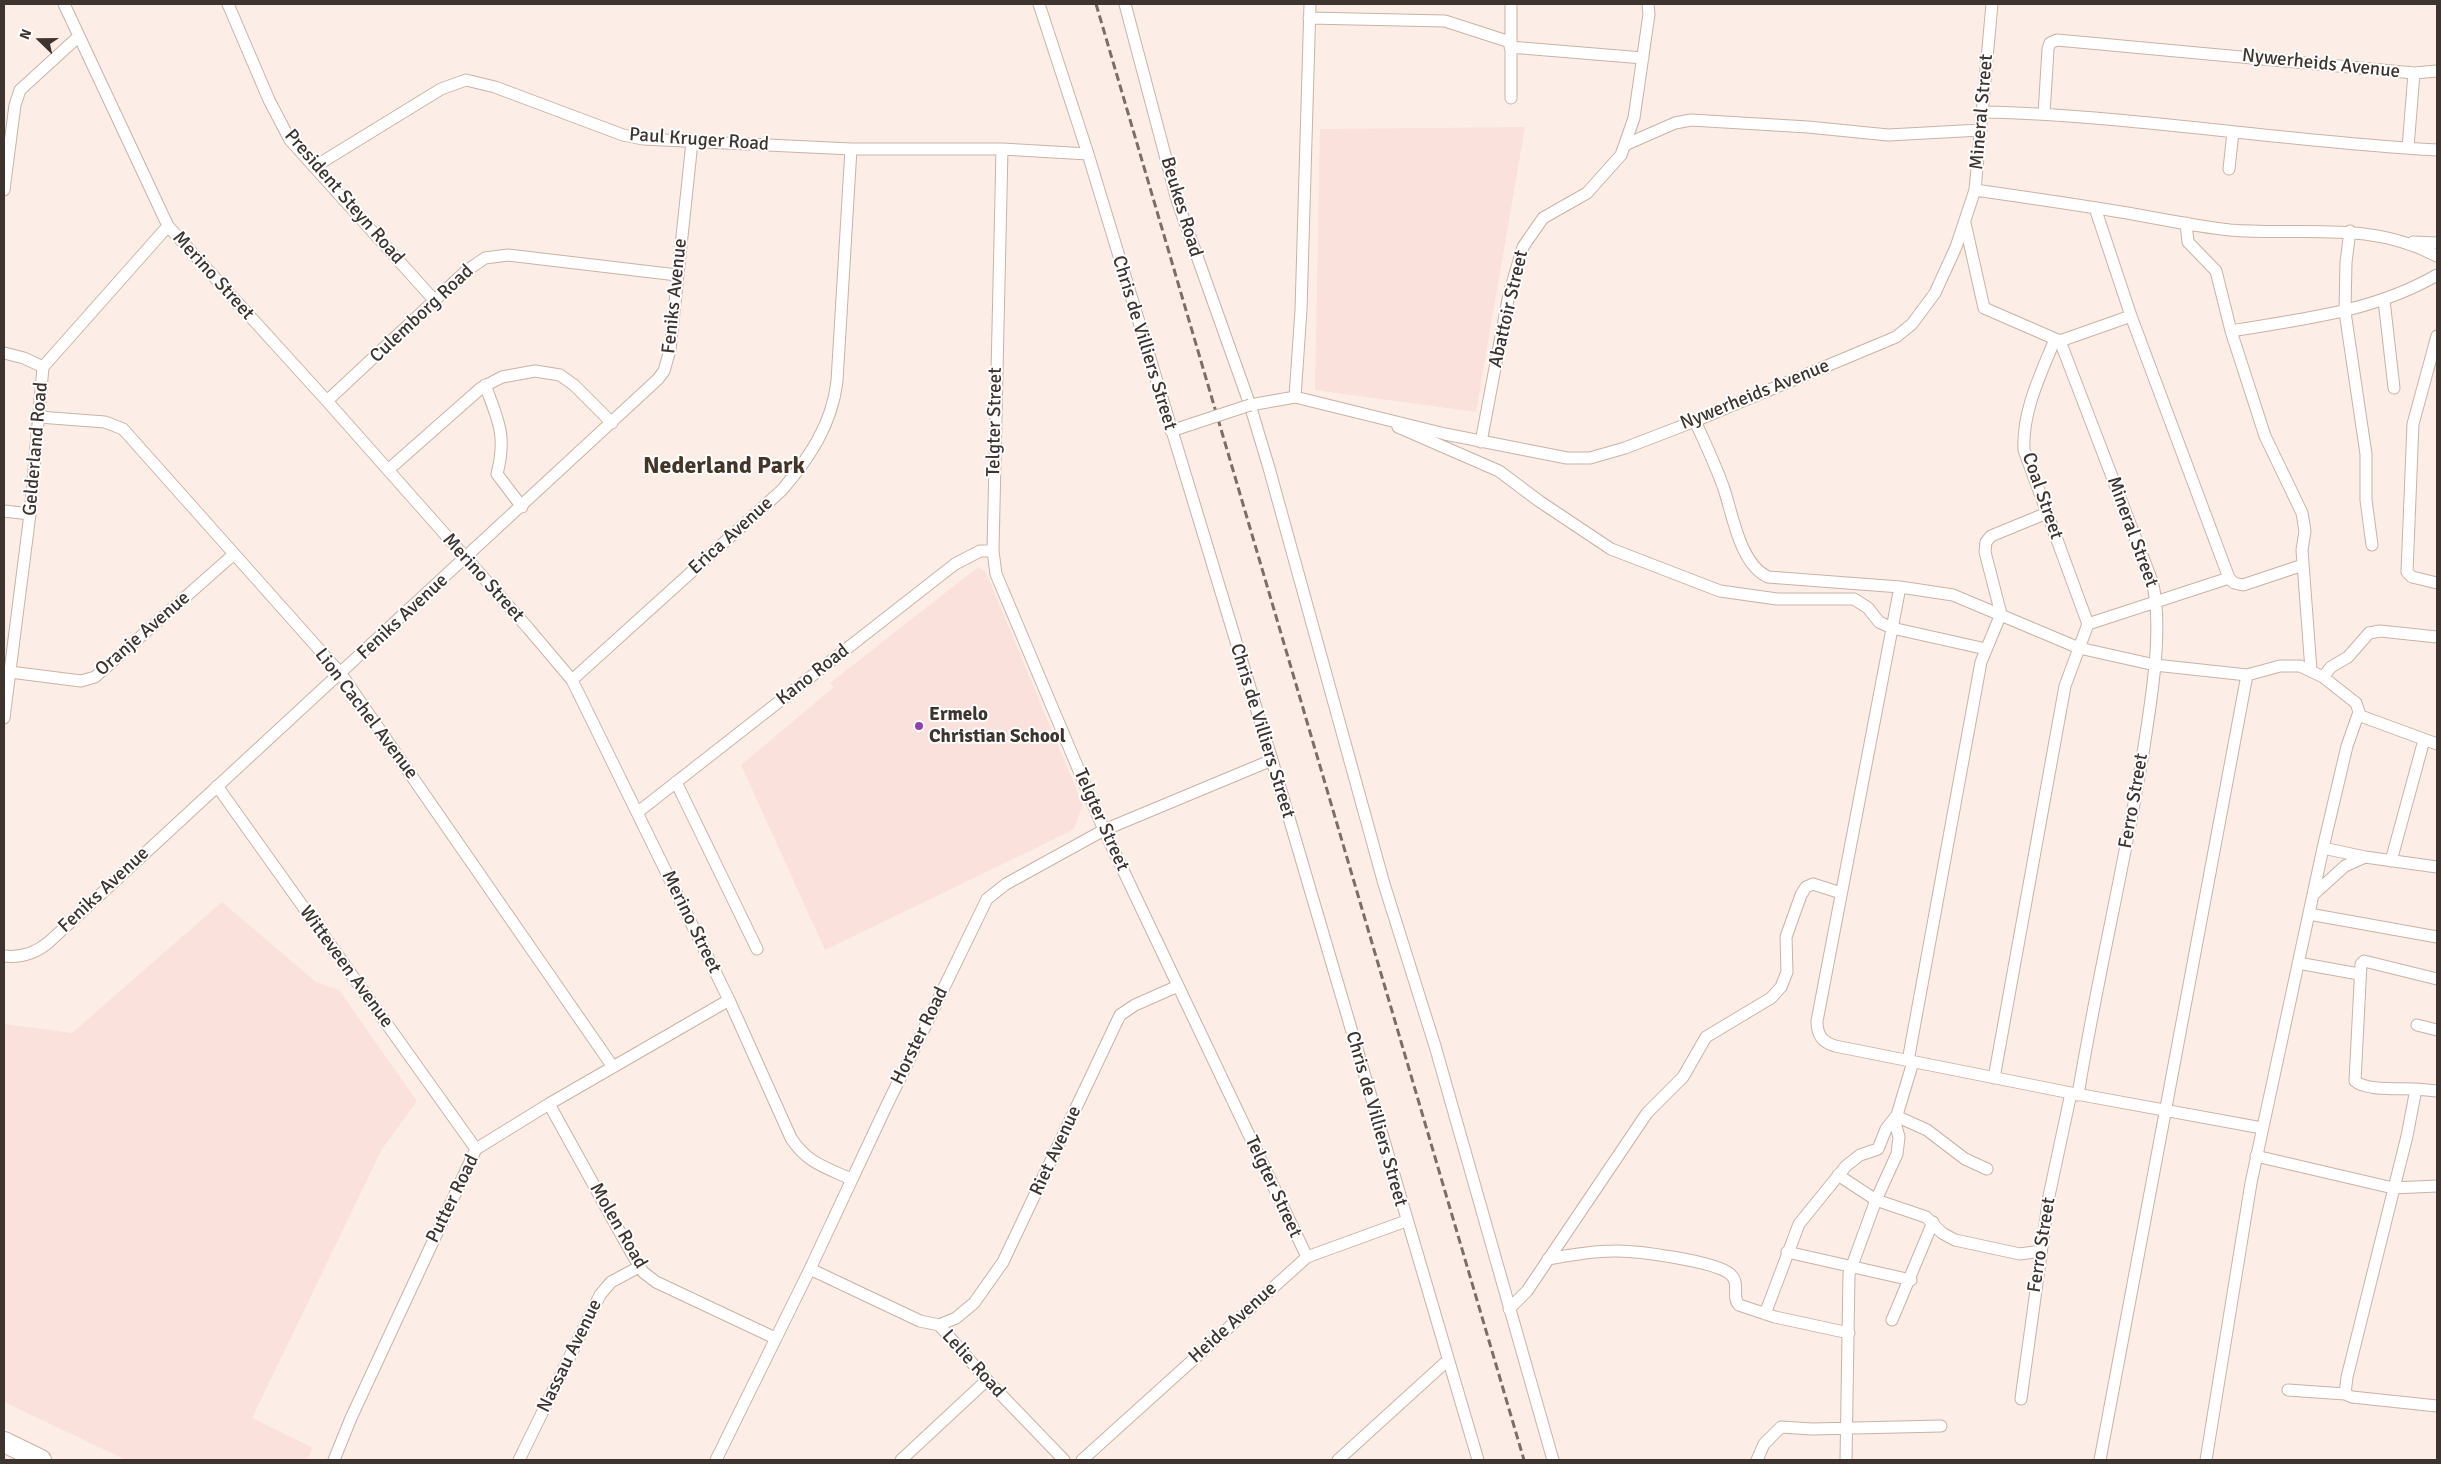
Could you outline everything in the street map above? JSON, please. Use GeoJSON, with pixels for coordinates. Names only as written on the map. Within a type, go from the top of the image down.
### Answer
{"type":"FeatureCollection","features":[{"type":"Feature","properties":{"kind":"highway"},"geometry":{"type":"LineString","coordinates":[[4,1442],[40,1460]]}},
{"type":"Feature","properties":{"kind":"street","name":"Merino Street"},"geometry":{"type":"LineString","coordinates":[[64,4],[168,226],[327,401],[572,680],[729,1000],[796,1146],[813,1162],[852,1179]]}},
{"type":"Feature","properties":{"kind":"street","name":"President Steyn Road"},"geometry":{"type":"LineString","coordinates":[[228,4],[273,107],[290,140],[435,301]]}},
{"type":"Feature","properties":{"kind":"street","name":"Chris de Villiers Street"},"geometry":{"type":"LineString","coordinates":[[1039,4],[1088,154],[1272,760],[1406,1221],[1478,1460]]}},
{"type":"Feature","properties":{"kind":"street","name":"Beukes Road"},"geometry":{"type":"LineString","coordinates":[[1125,4],[1177,200],[1250,405],[1384,884],[1435,1046],[1553,1460]]}},
{"type":"Feature","properties":{"kind":"street"},"geometry":{"type":"LineString","coordinates":[[1171,431],[1250,405],[1295,397],[1301,300],[1310,4]]}},
{"type":"Feature","properties":{"kind":"street"},"geometry":{"type":"LineString","coordinates":[[1511,4],[1511,98]]}},
{"type":"Feature","properties":{"kind":"street","name":"Mineral Street"},"geometry":{"type":"LineString","coordinates":[[1992,4],[1975,190],[2246,231],[2350,231],[2404,241]]}},
{"type":"Feature","properties":{"kind":"street","name":"Abattoir Street"},"geometry":{"type":"LineString","coordinates":[[1481,442],[1509,294],[1527,238],[1543,218],[1578,199],[1594,186],[1615,164],[1626,144],[1634,118],[1648,9]]}},
{"type":"Feature","properties":{"kind":"street"},"geometry":{"type":"LineString","coordinates":[[1310,18],[1445,21],[1510,44],[1643,58]]}},
{"type":"Feature","properties":{"kind":"street"},"geometry":{"type":"LineString","coordinates":[[4,190],[15,104],[20,90],[78,37]]}},
{"type":"Feature","properties":{"kind":"street","name":"Nywerheids Avenue"},"geometry":{"type":"LineString","coordinates":[[2044,114],[2048,49],[2050,43],[2057,40],[2414,73],[2408,148]]}},
{"type":"Feature","properties":{"kind":"street"},"geometry":{"type":"LineString","coordinates":[[2414,73],[2437,71]]}},
{"type":"Feature","properties":{"kind":"street","name":"Paul Kruger Road"},"geometry":{"type":"LineString","coordinates":[[314,167],[441,89],[466,80],[495,87],[623,135],[643,139],[850,149],[1002,149],[1088,154]]}},
{"type":"Feature","properties":{"kind":"street"},"geometry":{"type":"LineString","coordinates":[[1982,112],[2044,114],[2437,150]]}},
{"type":"Feature","properties":{"kind":"street"},"geometry":{"type":"LineString","coordinates":[[1626,144],[1675,123],[1691,120],[1808,127],[1888,135],[1981,130]]}},
{"type":"Feature","properties":{"kind":"street"},"geometry":{"type":"LineString","coordinates":[[2229,170],[2233,132]]}},
{"type":"Feature","properties":{"kind":"street","name":"Feniks Avenue"},"geometry":{"type":"LineString","coordinates":[[4,956],[24,956],[44,946],[522,507],[612,423],[664,371],[670,350],[692,142]]}},
{"type":"Feature","properties":{"kind":"street","name":"Erica Avenue"},"geometry":{"type":"LineString","coordinates":[[572,680],[782,490],[803,463],[825,427],[831,413],[837,381],[850,149]]}},
{"type":"Feature","properties":{"kind":"street","name":"Telgter Street"},"geometry":{"type":"LineString","coordinates":[[1002,149],[993,551],[996,574],[1006,603],[1104,830],[1306,1257]]}},
{"type":"Feature","properties":{"kind":"street","name":"Nywerheids Avenue"},"geometry":{"type":"LineString","coordinates":[[1295,397],[1445,434],[1567,458],[1590,458],[1625,448],[1883,343],[1905,330],[1922,313],[1935,293],[1965,223],[1975,190]]}},
{"type":"Feature","properties":{"kind":"street"},"geometry":{"type":"LineString","coordinates":[[2095,208],[2131,316],[2229,578],[2234,583],[2242,585],[2304,565]]}},
{"type":"Feature","properties":{"kind":"street"},"geometry":{"type":"LineString","coordinates":[[1965,223],[1984,308],[2058,340],[2131,316]]}},
{"type":"Feature","properties":{"kind":"street"},"geometry":{"type":"LineString","coordinates":[[2186,223],[2188,242],[2216,272],[2231,331],[2265,436],[2302,513],[2305,531],[2302,550],[2311,670]]}},
{"type":"Feature","properties":{"kind":"street","name":"Gelderland Road"},"geometry":{"type":"LineString","coordinates":[[4,718],[30,514],[43,367],[168,226]]}},
{"type":"Feature","properties":{"kind":"street"},"geometry":{"type":"LineString","coordinates":[[2350,231],[2346,254],[2345,312],[2366,454],[2366,500],[2372,545]]}},
{"type":"Feature","properties":{"kind":"street"},"geometry":{"type":"LineString","coordinates":[[2404,241],[2437,243]]}},
{"type":"Feature","properties":{"kind":"street"},"geometry":{"type":"LineString","coordinates":[[2404,241],[2437,256]]}},
{"type":"Feature","properties":{"kind":"street","name":"Culemborg Road"},"geometry":{"type":"LineString","coordinates":[[327,401],[435,301],[485,258],[498,256],[677,275]]}},
{"type":"Feature","properties":{"kind":"street"},"geometry":{"type":"LineString","coordinates":[[2231,331],[2345,312],[2384,300],[2419,286],[2437,275]]}},
{"type":"Feature","properties":{"kind":"street"},"geometry":{"type":"LineString","coordinates":[[2384,300],[2394,388]]}},
{"type":"Feature","properties":{"kind":"street"},"geometry":{"type":"LineString","coordinates":[[2437,336],[2413,424],[2407,572],[2417,579],[2437,583]]}},
{"type":"Feature","properties":{"kind":"street","name":"Mineral Street"},"geometry":{"type":"LineString","coordinates":[[2058,340],[2152,581],[2156,600],[2229,578]]}},
{"type":"Feature","properties":{"kind":"street","name":"Coal Street"},"geometry":{"type":"LineString","coordinates":[[2058,340],[2033,394],[2024,438],[2026,456],[2088,624]]}},
{"type":"Feature","properties":{"kind":"street"},"geometry":{"type":"LineString","coordinates":[[4,353],[24,358],[43,367]]}},
{"type":"Feature","properties":{"kind":"street"},"geometry":{"type":"LineString","coordinates":[[388,470],[485,385],[502,377],[535,371],[552,372],[574,385],[612,423]]}},
{"type":"Feature","properties":{"kind":"street"},"geometry":{"type":"LineString","coordinates":[[485,385],[502,433],[503,450],[497,474],[522,507]]}},
{"type":"Feature","properties":{"kind":"street","name":"Lion Cachel Avenue"},"geometry":{"type":"LineString","coordinates":[[39,417],[105,422],[118,426],[341,674],[613,1067]]}},
{"type":"Feature","properties":{"kind":"street"},"geometry":{"type":"LineString","coordinates":[[1388,420],[1406,432],[1499,471],[1539,502],[1611,549],[1720,591],[1777,599],[1854,599],[1868,608],[1879,622],[1892,628],[1986,649]]}},
{"type":"Feature","properties":{"kind":"street"},"geometry":{"type":"LineString","coordinates":[[1695,421],[1724,490],[1742,545],[1757,571],[1775,579],[1900,587],[1952,595],[2005,615],[2055,639],[2079,648],[2155,665],[2247,675],[2290,664],[2311,670],[2323,677],[2354,700],[2359,709],[2347,746],[2323,848],[2256,1156],[2206,1460]]}},
{"type":"Feature","properties":{"kind":"street"},"geometry":{"type":"LineString","coordinates":[[4,511],[30,514]]}},
{"type":"Feature","properties":{"kind":"street"},"geometry":{"type":"LineString","coordinates":[[1765,1314],[1799,1224],[1838,1175],[1856,1158],[1878,1149],[1886,1129],[1895,1118],[1911,1061],[1981,662],[2005,615],[1985,552],[1986,542],[1991,536],[2047,514]]}},
{"type":"Feature","properties":{"kind":"street","name":"Kano Road"},"geometry":{"type":"LineString","coordinates":[[638,812],[956,564],[980,551],[993,551]]}},
{"type":"Feature","properties":{"kind":"street","name":"Oranje Avenue"},"geometry":{"type":"LineString","coordinates":[[10,672],[81,681],[95,677],[234,554]]}},
{"type":"Feature","properties":{"kind":"street"},"geometry":{"type":"LineString","coordinates":[[1900,587],[1817,1021],[1818,1033],[1824,1042],[1835,1046],[2074,1094],[2262,1128]]}},
{"type":"Feature","properties":{"kind":"street"},"geometry":{"type":"LineString","coordinates":[[1994,1078],[2066,686],[2088,624],[2156,600]]}},
{"type":"Feature","properties":{"kind":"street","name":"Ferro Street"},"geometry":{"type":"LineString","coordinates":[[2021,1399],[2049,1196],[2074,1094],[2136,792],[2155,665],[2156,600]]}},
{"type":"Feature","properties":{"kind":"street"},"geometry":{"type":"LineString","coordinates":[[2323,677],[2331,667],[2348,657],[2369,633],[2380,632],[2437,637]]}},
{"type":"Feature","properties":{"kind":"street"},"geometry":{"type":"LineString","coordinates":[[2100,1460],[2247,675]]}},
{"type":"Feature","properties":{"kind":"street"},"geometry":{"type":"LineString","coordinates":[[2358,715],[2437,744]]}},
{"type":"Feature","properties":{"kind":"street"},"geometry":{"type":"LineString","coordinates":[[2391,861],[2424,740]]}},
{"type":"Feature","properties":{"kind":"street","name":"Horster Road"},"geometry":{"type":"LineString","coordinates":[[716,1460],[810,1270],[987,899],[1006,884],[1104,830],[1272,760]]}},
{"type":"Feature","properties":{"kind":"street"},"geometry":{"type":"LineString","coordinates":[[676,782],[757,949]]}},
{"type":"Feature","properties":{"kind":"street","name":"Witteveen Avenue"},"geometry":{"type":"LineString","coordinates":[[217,786],[476,1149]]}},
{"type":"Feature","properties":{"kind":"street"},"geometry":{"type":"LineString","coordinates":[[2323,848],[2365,857],[2437,866]]}},
{"type":"Feature","properties":{"kind":"street"},"geometry":{"type":"LineString","coordinates":[[2314,894],[2345,866],[2365,857]]}},
{"type":"Feature","properties":{"kind":"street"},"geometry":{"type":"LineString","coordinates":[[1509,1309],[1527,1291],[1647,1114],[1688,1070],[1706,1038],[1771,998],[1782,987],[1787,972],[1786,937],[1804,890],[1813,884],[1841,893]]}},
{"type":"Feature","properties":{"kind":"street"},"geometry":{"type":"LineString","coordinates":[[2309,914],[2437,937]]}},
{"type":"Feature","properties":{"kind":"street"},"geometry":{"type":"LineString","coordinates":[[2437,979],[2364,961],[2361,964],[2354,1081],[2359,1085],[2370,1087],[2437,1091]]}},
{"type":"Feature","properties":{"kind":"street"},"geometry":{"type":"LineString","coordinates":[[2298,963],[2359,974]]}},
{"type":"Feature","properties":{"kind":"street","name":"Riet Avenue"},"geometry":{"type":"LineString","coordinates":[[938,1325],[956,1318],[974,1303],[1003,1262],[1120,1016],[1135,1005],[1178,986]]}},
{"type":"Feature","properties":{"kind":"street","name":"Putter Road"},"geometry":{"type":"LineString","coordinates":[[334,1460],[351,1418],[476,1149],[549,1104],[729,1000]]}},
{"type":"Feature","properties":{"kind":"street"},"geometry":{"type":"LineString","coordinates":[[2417,1025],[2437,1030]]}},
{"type":"Feature","properties":{"kind":"street"},"geometry":{"type":"LineString","coordinates":[[2345,1394],[2347,1376],[2407,1136],[2416,1089]]}},
{"type":"Feature","properties":{"kind":"street","name":"Molen Road"},"geometry":{"type":"LineString","coordinates":[[549,1104],[639,1267],[647,1277],[775,1338]]}},
{"type":"Feature","properties":{"kind":"street"},"geometry":{"type":"LineString","coordinates":[[1895,1118],[1927,1130],[1965,1159],[1987,1169]]}},
{"type":"Feature","properties":{"kind":"street"},"geometry":{"type":"LineString","coordinates":[[1846,1460],[1848,1428],[1848,1282],[1876,1200],[1897,1154],[1899,1138],[1895,1118]]}},
{"type":"Feature","properties":{"kind":"street"},"geometry":{"type":"LineString","coordinates":[[2256,1156],[2393,1188],[2437,1186]]}},
{"type":"Feature","properties":{"kind":"street"},"geometry":{"type":"LineString","coordinates":[[1838,1175],[1876,1200],[1919,1214],[1933,1222],[1948,1236],[1963,1242],[2020,1254],[2041,1251]]}},
{"type":"Feature","properties":{"kind":"street","name":"Heide Avenue"},"geometry":{"type":"LineString","coordinates":[[1082,1460],[1306,1257],[1406,1221]]}},
{"type":"Feature","properties":{"kind":"street"},"geometry":{"type":"LineString","coordinates":[[1892,1320],[1911,1280],[1933,1222]]}},
{"type":"Feature","properties":{"kind":"street"},"geometry":{"type":"LineString","coordinates":[[1548,1259],[1580,1253],[1616,1250],[1715,1266],[1733,1276],[1737,1286],[1738,1304],[1765,1314],[1849,1333]]}},
{"type":"Feature","properties":{"kind":"street"},"geometry":{"type":"LineString","coordinates":[[1787,1252],[1911,1280]]}},
{"type":"Feature","properties":{"kind":"street","name":"Nassau Avenue"},"geometry":{"type":"LineString","coordinates":[[519,1460],[600,1295],[611,1282],[639,1267]]}},
{"type":"Feature","properties":{"kind":"street","name":"Lelie Road"},"geometry":{"type":"LineString","coordinates":[[810,1270],[920,1321],[938,1325],[987,1380],[1064,1460]]}},
{"type":"Feature","properties":{"kind":"street"},"geometry":{"type":"LineString","coordinates":[[1339,1460],[1448,1360]]}},
{"type":"Feature","properties":{"kind":"street"},"geometry":{"type":"LineString","coordinates":[[901,1460],[987,1380]]}},
{"type":"Feature","properties":{"kind":"street"},"geometry":{"type":"LineString","coordinates":[[2288,1390],[2345,1394],[2352,1397],[2437,1406]]}},
{"type":"Feature","properties":{"kind":"street"},"geometry":{"type":"LineString","coordinates":[[1757,1460],[1764,1444],[1781,1427],[1812,1429],[1941,1426]]}},
{"type":"Feature","properties":{"kind":"shaded area"},"geometry":{"type":"Polygon","coordinates":[[[1525,127],[1476,412],[1315,390],[1320,129],[1525,127]]]}},
{"type":"Feature","properties":{"kind":"shaded area","name":"Ermelo Christian School"},"geometry":{"type":"Polygon","coordinates":[[[978,567],[986,572],[1083,805],[1073,830],[825,950],[741,765],[834,687],[830,683],[978,567]]]}},
{"type":"Feature","properties":{"kind":"shaded area"},"geometry":{"type":"Polygon","coordinates":[[[222,902],[316,982],[339,990],[417,1101],[382,1149],[252,1418],[313,1448],[307,1460],[126,1460],[4,1402],[4,1024],[72,1033],[222,902]]]}},
{"type":"Feature","properties":{"kind":"railway"},"geometry":{"type":"LineString","coordinates":[[1096,4],[1524,1460]]}},
{"type":"Feature","properties":{"kind":"place","name":"Ermelo Christian School"},"geometry":{"type":"Point","coordinates":[919,726]}},
{"type":"Feature","properties":{"kind":"district","name":"Nederland Park"},"geometry":{"type":"Point","coordinates":[724,467]}}]}
